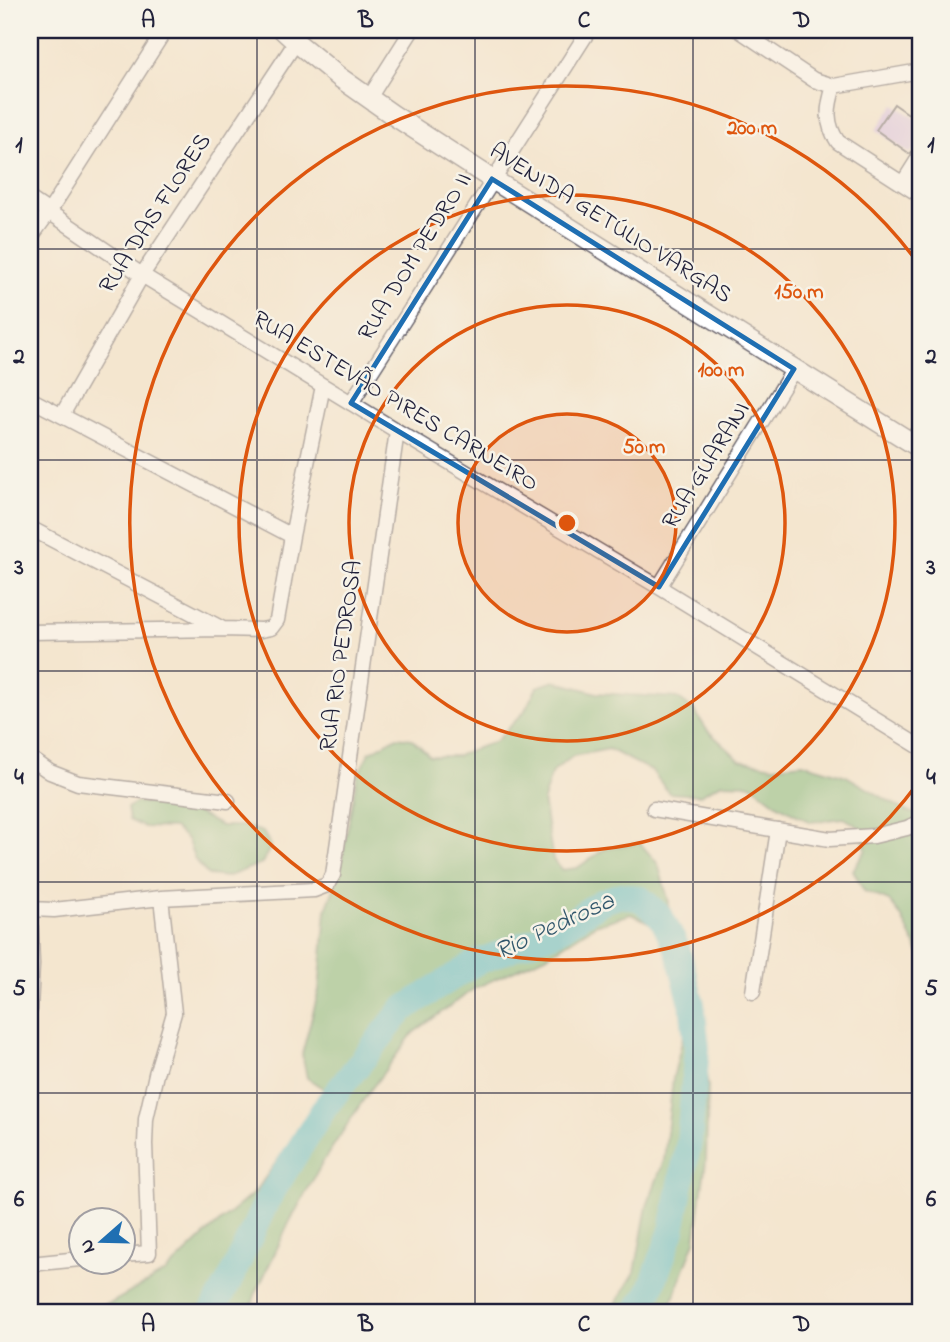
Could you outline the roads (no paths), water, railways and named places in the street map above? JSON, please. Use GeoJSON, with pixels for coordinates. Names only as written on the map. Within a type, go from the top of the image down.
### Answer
{"type":"FeatureCollection","features":[{"type":"Feature","properties":{"kind":"street"},"geometry":{"type":"LineString","coordinates":[[30,238],[165,30]]}},
{"type":"Feature","properties":{"kind":"street"},"geometry":{"type":"LineString","coordinates":[[369,98],[412,30]]}},
{"type":"Feature","properties":{"kind":"street","name":"RUA DOM PEDRO II"},"geometry":{"type":"LineString","coordinates":[[351,403],[589,30]]}},
{"type":"Feature","properties":{"kind":"street"},"geometry":{"type":"LineString","coordinates":[[739,30],[814,80],[834,86],[920,71]]}},
{"type":"Feature","properties":{"kind":"street","name":"AVENIDA GETÚLIO VARGAS"},"geometry":{"type":"LineString","coordinates":[[289,36],[339,77],[492,179],[920,447]]}},
{"type":"Feature","properties":{"kind":"street","name":"RUA DAS FLORES"},"geometry":{"type":"LineString","coordinates":[[62,415],[142,275],[289,36]]}},
{"type":"Feature","properties":{"kind":"street"},"geometry":{"type":"LineString","coordinates":[[834,86],[828,107],[830,130],[838,142],[920,195]]}},
{"type":"Feature","properties":{"kind":"street"},"geometry":{"type":"LineString","coordinates":[[903,183],[920,156]]}},
{"type":"Feature","properties":{"kind":"street","name":"RUA ESTEVÃO PIRES CARNEIRO"},"geometry":{"type":"LineString","coordinates":[[30,199],[142,275],[920,747]]}},
{"type":"Feature","properties":{"kind":"street","name":"RUA GUARANI"},"geometry":{"type":"LineString","coordinates":[[659,587],[794,369]]}},
{"type":"Feature","properties":{"kind":"street"},"geometry":{"type":"LineString","coordinates":[[30,632],[271,628],[277,620],[323,386]]}},
{"type":"Feature","properties":{"kind":"street"},"geometry":{"type":"LineString","coordinates":[[30,399],[292,536]]}},
{"type":"Feature","properties":{"kind":"street","name":"RUA RIO PEDROSA"},"geometry":{"type":"LineString","coordinates":[[161,898],[314,890],[327,885],[333,875],[397,431]]}},
{"type":"Feature","properties":{"kind":"street"},"geometry":{"type":"LineString","coordinates":[[30,528],[222,629]]}},
{"type":"Feature","properties":{"kind":"street"},"geometry":{"type":"LineString","coordinates":[[30,758],[50,772],[78,783],[228,801]]}},
{"type":"Feature","properties":{"kind":"street"},"geometry":{"type":"LineString","coordinates":[[654,809],[830,839],[874,836],[920,822]]}},
{"type":"Feature","properties":{"kind":"street"},"geometry":{"type":"LineString","coordinates":[[753,992],[778,830]]}},
{"type":"Feature","properties":{"kind":"street"},"geometry":{"type":"LineString","coordinates":[[30,1010],[30,910],[54,910],[161,898],[174,1013],[146,1119],[149,1253],[136,1254]]}},
{"type":"Feature","properties":{"kind":"street"},"geometry":{"type":"LineString","coordinates":[[30,1264],[66,1260]]}},
{"type":"Feature","properties":{"kind":"waterway","name":"Rio Pedrosa"},"geometry":{"type":"LineString","coordinates":[[212,1312],[266,1202],[325,1107],[402,1010],[475,963],[555,932],[601,902],[621,895],[641,899],[661,917],[677,948],[692,1004],[697,1048],[689,1142],[672,1230],[650,1291],[635,1312]]}}]}
